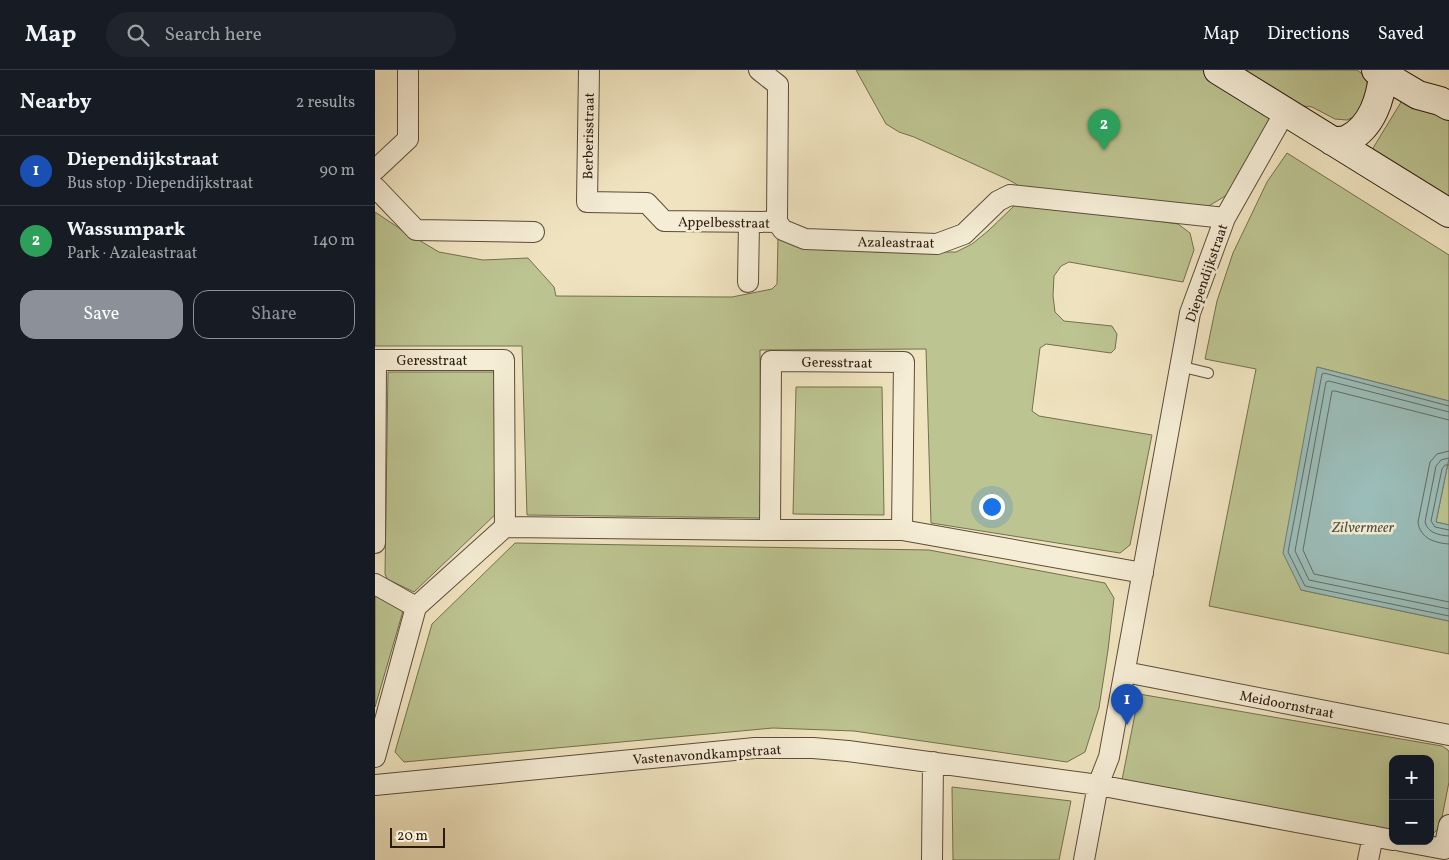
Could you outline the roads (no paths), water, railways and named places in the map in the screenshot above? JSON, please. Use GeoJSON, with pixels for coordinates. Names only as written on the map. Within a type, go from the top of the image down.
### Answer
{"type":"FeatureCollection","features":[{"type":"Feature","properties":{"kind":"street"},"geometry":{"type":"LineString","coordinates":[[375,170],[408,139],[408,70]]}},
{"type":"Feature","properties":{"kind":"street","name":"Berberisstraat"},"geometry":{"type":"LineString","coordinates":[[587,202],[589,70]]}},
{"type":"Feature","properties":{"kind":"street"},"geometry":{"type":"LineString","coordinates":[[759,70],[778,85],[777,222]]}},
{"type":"Feature","properties":{"kind":"street"},"geometry":{"type":"LineString","coordinates":[[1379,72],[1418,95],[1449,106]]}},
{"type":"Feature","properties":{"kind":"street"},"geometry":{"type":"LineString","coordinates":[[1332,141],[1347,140],[1361,129],[1375,110],[1382,89],[1379,72]]}},
{"type":"Feature","properties":{"kind":"street"},"geometry":{"type":"LineString","coordinates":[[1228,73],[1285,112],[1449,213]]}},
{"type":"Feature","properties":{"kind":"street","name":"Diependijkstraat"},"geometry":{"type":"LineString","coordinates":[[1083,860],[1098,785],[1109,758],[1190,313],[1225,218],[1285,112]]}},
{"type":"Feature","properties":{"kind":"street"},"geometry":{"type":"LineString","coordinates":[[375,187],[416,230],[534,232]]}},
{"type":"Feature","properties":{"kind":"street","name":"Azaleastraat"},"geometry":{"type":"LineString","coordinates":[[777,222],[783,230],[805,239],[937,244],[964,234],[998,201],[1010,195],[1225,218]]}},
{"type":"Feature","properties":{"kind":"street","name":"Appelbesstraat"},"geometry":{"type":"LineString","coordinates":[[587,202],[647,203],[664,221],[777,222]]}},
{"type":"Feature","properties":{"kind":"street"},"geometry":{"type":"LineString","coordinates":[[748,282],[749,223]]}},
{"type":"Feature","properties":{"kind":"street","name":"Geresstraat"},"geometry":{"type":"LineString","coordinates":[[375,544],[376,360],[504,360],[505,527]]}},
{"type":"Feature","properties":{"kind":"street","name":"Geresstraat"},"geometry":{"type":"LineString","coordinates":[[770,530],[771,361],[904,362],[902,530]]}},
{"type":"Feature","properties":{"kind":"street"},"geometry":{"type":"LineString","coordinates":[[375,758],[417,607],[505,527],[902,530],[1143,573]]}},
{"type":"Feature","properties":{"kind":"street"},"geometry":{"type":"LineString","coordinates":[[375,584],[417,607]]}},
{"type":"Feature","properties":{"kind":"street","name":"Meidoornstraat"},"geometry":{"type":"LineString","coordinates":[[1125,672],[1449,735]]}},
{"type":"Feature","properties":{"kind":"street","name":"Vastenavondkampstraat"},"geometry":{"type":"LineString","coordinates":[[375,785],[755,748],[830,749],[1098,785]]}},
{"type":"Feature","properties":{"kind":"street"},"geometry":{"type":"LineString","coordinates":[[932,860],[933,762]]}},
{"type":"Feature","properties":{"kind":"street"},"geometry":{"type":"LineString","coordinates":[[1098,785],[1389,839]]}},
{"type":"Feature","properties":{"kind":"street"},"geometry":{"type":"LineString","coordinates":[[1422,845],[1444,849],[1449,825]]}},
{"type":"Feature","properties":{"kind":"street"},"geometry":{"type":"LineString","coordinates":[[1369,860],[1373,836]]}},
{"type":"Feature","properties":{"kind":"lane"},"geometry":{"type":"LineString","coordinates":[[1179,366],[1208,373]]}},
{"type":"Feature","properties":{"kind":"water","name":"Zilvermeer"},"geometry":{"type":"Polygon","coordinates":[[[1317,367],[1449,401],[1449,458],[1436,522],[1449,525],[1449,621],[1301,590],[1283,553],[1317,367]]]}},
{"type":"Feature","properties":{"kind":"place","name":"Wassumpark"},"geometry":{"type":"Point","coordinates":[1104,150]}},
{"type":"Feature","properties":{"kind":"place","name":"Diependijkstraat"},"geometry":{"type":"Point","coordinates":[1127,725]}}]}
